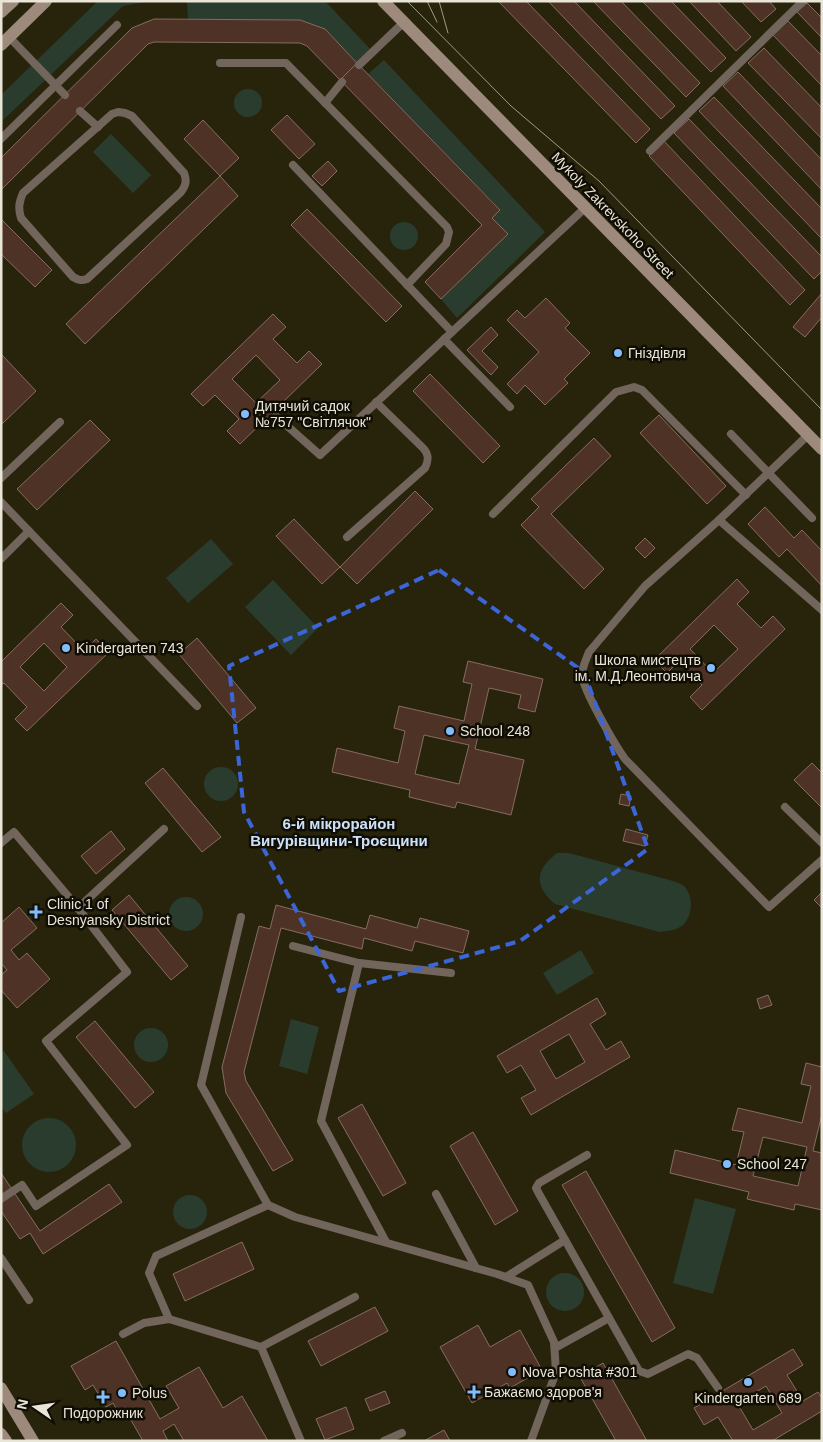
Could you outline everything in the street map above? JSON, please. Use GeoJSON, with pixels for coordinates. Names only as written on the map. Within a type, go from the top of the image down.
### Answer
{"type":"FeatureCollection","features":[{"type":"Feature","properties":{"kind":"street"},"geometry":{"type":"LineString","coordinates":[[1,12],[13,1]]}},
{"type":"Feature","properties":{"kind":"street"},"geometry":{"type":"LineString","coordinates":[[5,41],[46,1]]}},
{"type":"Feature","properties":{"kind":"street","name":"Mykoly Zakrevskoho Street"},"geometry":{"type":"LineString","coordinates":[[382,1],[822,449]]}},
{"type":"Feature","properties":{"kind":"street"},"geometry":{"type":"LineString","coordinates":[[1,1388],[33,1441]]}},
{"type":"Feature","properties":{"kind":"street"},"geometry":{"type":"LineString","coordinates":[[1,1434],[6,1441]]}},
{"type":"Feature","properties":{"kind":"lane"},"geometry":{"type":"LineString","coordinates":[[650,151],[803,1]]}},
{"type":"Feature","properties":{"kind":"lane"},"geometry":{"type":"LineString","coordinates":[[359,65],[404,23]]}},
{"type":"Feature","properties":{"kind":"lane"},"geometry":{"type":"LineString","coordinates":[[1,139],[116,26]]}},
{"type":"Feature","properties":{"kind":"lane"},"geometry":{"type":"LineString","coordinates":[[5,41],[65,95]]}},
{"type":"Feature","properties":{"kind":"lane"},"geometry":{"type":"LineString","coordinates":[[220,63],[286,63],[447,227],[450,232],[446,244],[407,285]]}},
{"type":"Feature","properties":{"kind":"lane"},"geometry":{"type":"LineString","coordinates":[[325,103],[342,82]]}},
{"type":"Feature","properties":{"kind":"lane"},"geometry":{"type":"LineString","coordinates":[[80,111],[98,127]]}},
{"type":"Feature","properties":{"kind":"lane"},"geometry":{"type":"LineString","coordinates":[[118,112],[132,116],[184,173],[186,186],[87,278],[82,280],[73,277],[21,218],[19,210],[23,193],[98,127],[112,114],[118,112]]}},
{"type":"Feature","properties":{"kind":"lane"},"geometry":{"type":"LineString","coordinates":[[293,166],[452,332]]}},
{"type":"Feature","properties":{"kind":"lane"},"geometry":{"type":"LineString","coordinates":[[276,416],[320,455],[585,208]]}},
{"type":"Feature","properties":{"kind":"lane"},"geometry":{"type":"LineString","coordinates":[[444,339],[510,407]]}},
{"type":"Feature","properties":{"kind":"lane"},"geometry":{"type":"LineString","coordinates":[[493,514],[616,392],[634,387],[642,390],[746,494]]}},
{"type":"Feature","properties":{"kind":"lane"},"geometry":{"type":"LineString","coordinates":[[347,537],[425,468],[429,460],[426,452],[376,402]]}},
{"type":"Feature","properties":{"kind":"lane"},"geometry":{"type":"LineString","coordinates":[[1,478],[60,422]]}},
{"type":"Feature","properties":{"kind":"lane"},"geometry":{"type":"LineString","coordinates":[[731,434],[812,518]]}},
{"type":"Feature","properties":{"kind":"lane"},"geometry":{"type":"LineString","coordinates":[[808,435],[719,520],[645,586],[588,652],[582,676],[624,760],[769,908],[822,860]]}},
{"type":"Feature","properties":{"kind":"lane"},"geometry":{"type":"LineString","coordinates":[[1,502],[197,706]]}},
{"type":"Feature","properties":{"kind":"lane"},"geometry":{"type":"LineString","coordinates":[[719,520],[822,610]]}},
{"type":"Feature","properties":{"kind":"lane"},"geometry":{"type":"LineString","coordinates":[[1,559],[29,531]]}},
{"type":"Feature","properties":{"kind":"lane"},"geometry":{"type":"LineString","coordinates":[[785,807],[822,843]]}},
{"type":"Feature","properties":{"kind":"lane"},"geometry":{"type":"LineString","coordinates":[[78,908],[164,829]]}},
{"type":"Feature","properties":{"kind":"lane"},"geometry":{"type":"LineString","coordinates":[[1,843],[14,832],[78,908],[127,972],[46,1041],[127,1145],[36,1206],[22,1185],[1,1199]]}},
{"type":"Feature","properties":{"kind":"lane"},"geometry":{"type":"LineString","coordinates":[[242,917],[201,1085],[268,1205],[295,1217],[476,1268],[528,1285],[554,1342],[556,1372],[530,1441]]}},
{"type":"Feature","properties":{"kind":"lane"},"geometry":{"type":"LineString","coordinates":[[293,946],[359,963],[451,974]]}},
{"type":"Feature","properties":{"kind":"lane"},"geometry":{"type":"LineString","coordinates":[[359,963],[321,1121],[386,1242]]}},
{"type":"Feature","properties":{"kind":"lane"},"geometry":{"type":"LineString","coordinates":[[587,1155],[537,1185],[538,1192],[639,1371],[648,1374],[688,1354],[697,1358],[718,1388]]}},
{"type":"Feature","properties":{"kind":"lane"},"geometry":{"type":"LineString","coordinates":[[436,1194],[476,1268]]}},
{"type":"Feature","properties":{"kind":"lane"},"geometry":{"type":"LineString","coordinates":[[169,1319],[149,1273],[156,1256],[268,1205]]}},
{"type":"Feature","properties":{"kind":"lane"},"geometry":{"type":"LineString","coordinates":[[506,1277],[565,1240]]}},
{"type":"Feature","properties":{"kind":"lane"},"geometry":{"type":"LineString","coordinates":[[1,1258],[29,1300]]}},
{"type":"Feature","properties":{"kind":"lane"},"geometry":{"type":"LineString","coordinates":[[123,1334],[144,1324],[169,1319],[260,1347],[355,1297]]}},
{"type":"Feature","properties":{"kind":"lane"},"geometry":{"type":"LineString","coordinates":[[555,1348],[609,1318]]}},
{"type":"Feature","properties":{"kind":"lane"},"geometry":{"type":"LineString","coordinates":[[260,1347],[301,1441]]}},
{"type":"Feature","properties":{"kind":"lane"},"geometry":{"type":"LineString","coordinates":[[384,1441],[402,1433]]}},
{"type":"Feature","properties":{"kind":"highlighted area"},"geometry":{"type":"Polygon","coordinates":[[[439,570],[584,672],[648,849],[520,941],[339,991],[244,812],[229,666],[439,570]]]}},
{"type":"Feature","properties":{"kind":"green space"},"geometry":{"type":"Polygon","coordinates":[[[98,1],[152,1],[123,6],[1,122],[1,95],[98,1]]]}},
{"type":"Feature","properties":{"kind":"green space"},"geometry":{"type":"Polygon","coordinates":[[[187,1],[325,1],[370,49],[357,63],[325,29],[300,20],[188,19],[187,1]]]}},
{"type":"Feature","properties":{"kind":"green space"},"geometry":{"type":"Polygon","coordinates":[[[384,60],[545,232],[457,318],[441,299],[507,233],[492,218],[500,209],[368,74],[384,60]]]}},
{"type":"Feature","properties":{"kind":"green space"},"geometry":{"type":"Polygon","coordinates":[[[248,89],[258,93],[262,103],[258,113],[248,117],[238,113],[234,103],[238,93],[248,89]]]}},
{"type":"Feature","properties":{"kind":"green space"},"geometry":{"type":"Polygon","coordinates":[[[111,134],[151,175],[133,193],[93,152],[111,134]]]}},
{"type":"Feature","properties":{"kind":"green space"},"geometry":{"type":"Polygon","coordinates":[[[404,222],[414,226],[418,236],[414,246],[404,250],[394,246],[390,236],[394,226],[404,222]]]}},
{"type":"Feature","properties":{"kind":"green space"},"geometry":{"type":"Polygon","coordinates":[[[211,539],[233,564],[188,603],[166,578],[211,539]]]}},
{"type":"Feature","properties":{"kind":"green space"},"geometry":{"type":"Polygon","coordinates":[[[273,580],[318,628],[291,655],[245,607],[273,580]]]}},
{"type":"Feature","properties":{"kind":"green space"},"geometry":{"type":"Polygon","coordinates":[[[221,767],[233,772],[238,784],[233,796],[221,801],[209,796],[204,784],[209,772],[221,767]]]}},
{"type":"Feature","properties":{"kind":"green space"},"geometry":{"type":"Polygon","coordinates":[[[557,853],[569,853],[679,883],[687,890],[691,901],[690,912],[686,922],[680,927],[660,932],[555,904],[543,891],[540,878],[544,866],[557,853]]]}},
{"type":"Feature","properties":{"kind":"green space"},"geometry":{"type":"Polygon","coordinates":[[[186,897],[198,902],[203,914],[198,926],[186,931],[174,926],[169,914],[174,902],[186,897]]]}},
{"type":"Feature","properties":{"kind":"green space"},"geometry":{"type":"Polygon","coordinates":[[[581,950],[594,973],[557,995],[543,973],[581,950]]]}},
{"type":"Feature","properties":{"kind":"green space"},"geometry":{"type":"Polygon","coordinates":[[[291,1019],[319,1027],[307,1074],[279,1066],[291,1019]]]}},
{"type":"Feature","properties":{"kind":"green space"},"geometry":{"type":"Polygon","coordinates":[[[151,1028],[163,1033],[168,1045],[163,1057],[151,1062],[139,1057],[134,1045],[139,1033],[151,1028]]]}},
{"type":"Feature","properties":{"kind":"green space"},"geometry":{"type":"Polygon","coordinates":[[[4,1051],[34,1094],[6,1113],[1,1107],[1,1053],[4,1051]]]}},
{"type":"Feature","properties":{"kind":"green space"},"geometry":{"type":"Polygon","coordinates":[[[44,1118],[54,1118],[64,1122],[72,1130],[76,1145],[72,1160],[64,1168],[54,1172],[44,1172],[34,1168],[26,1160],[22,1150],[22,1140],[26,1130],[34,1122],[44,1118]]]}},
{"type":"Feature","properties":{"kind":"green space"},"geometry":{"type":"Polygon","coordinates":[[[190,1195],[202,1200],[207,1212],[202,1224],[190,1229],[178,1224],[173,1212],[178,1200],[190,1195]]]}},
{"type":"Feature","properties":{"kind":"green space"},"geometry":{"type":"Polygon","coordinates":[[[695,1198],[736,1209],[713,1294],[673,1283],[695,1198]]]}},
{"type":"Feature","properties":{"kind":"green space"},"geometry":{"type":"Polygon","coordinates":[[[565,1273],[579,1278],[584,1292],[579,1306],[565,1311],[551,1306],[546,1292],[551,1278],[565,1273]]]}},
{"type":"Feature","properties":{"kind":"building"},"geometry":{"type":"Polygon","coordinates":[[[498,1],[526,1],[650,129],[636,143],[498,1]]]}},
{"type":"Feature","properties":{"kind":"building"},"geometry":{"type":"Polygon","coordinates":[[[548,1],[574,1],[675,106],[661,119],[548,1]]]}},
{"type":"Feature","properties":{"kind":"building"},"geometry":{"type":"Polygon","coordinates":[[[593,1],[621,1],[700,83],[686,97],[593,1]]]}},
{"type":"Feature","properties":{"kind":"building"},"geometry":{"type":"Polygon","coordinates":[[[642,1],[671,1],[726,58],[711,72],[642,1]]]}},
{"type":"Feature","properties":{"kind":"building"},"geometry":{"type":"Polygon","coordinates":[[[689,1],[717,1],[751,37],[736,51],[689,1]]]}},
{"type":"Feature","properties":{"kind":"building"},"geometry":{"type":"Polygon","coordinates":[[[741,1],[769,1],[776,9],[761,22],[741,1]]]}},
{"type":"Feature","properties":{"kind":"building"},"geometry":{"type":"Polygon","coordinates":[[[807,3],[822,18],[822,38],[797,12],[807,3]]]}},
{"type":"Feature","properties":{"kind":"building"},"geometry":{"type":"Polygon","coordinates":[[[154,19],[300,20],[325,29],[357,63],[340,80],[307,46],[300,43],[154,42],[148,44],[1,190],[1,158],[132,28],[154,19]]]}},
{"type":"Feature","properties":{"kind":"building"},"geometry":{"type":"Polygon","coordinates":[[[788,21],[822,56],[822,86],[773,35],[788,21]]]}},
{"type":"Feature","properties":{"kind":"building"},"geometry":{"type":"Polygon","coordinates":[[[764,48],[822,108],[822,139],[748,63],[764,48]]]}},
{"type":"Feature","properties":{"kind":"building"},"geometry":{"type":"Polygon","coordinates":[[[357,63],[500,210],[492,218],[508,234],[441,299],[425,282],[482,225],[340,80],[357,63]]]}},
{"type":"Feature","properties":{"kind":"building"},"geometry":{"type":"Polygon","coordinates":[[[738,72],[822,160],[822,190],[723,86],[738,72]]]}},
{"type":"Feature","properties":{"kind":"building"},"geometry":{"type":"Polygon","coordinates":[[[714,97],[822,209],[822,239],[699,111],[714,97]]]}},
{"type":"Feature","properties":{"kind":"building"},"geometry":{"type":"Polygon","coordinates":[[[287,115],[315,144],[299,159],[271,130],[287,115]]]}},
{"type":"Feature","properties":{"kind":"building"},"geometry":{"type":"Polygon","coordinates":[[[689,119],[822,257],[822,271],[814,279],[674,133],[689,119]]]}},
{"type":"Feature","properties":{"kind":"building"},"geometry":{"type":"Polygon","coordinates":[[[203,120],[239,158],[220,176],[184,139],[203,120]]]}},
{"type":"Feature","properties":{"kind":"building"},"geometry":{"type":"Polygon","coordinates":[[[664,141],[805,290],[790,305],[649,156],[664,141]]]}},
{"type":"Feature","properties":{"kind":"building"},"geometry":{"type":"Polygon","coordinates":[[[328,161],[337,171],[322,186],[312,176],[328,161]]]}},
{"type":"Feature","properties":{"kind":"building"},"geometry":{"type":"Polygon","coordinates":[[[220,176],[238,196],[85,344],[66,324],[220,176]]]}},
{"type":"Feature","properties":{"kind":"building"},"geometry":{"type":"Polygon","coordinates":[[[307,209],[402,306],[386,322],[291,225],[307,209]]]}},
{"type":"Feature","properties":{"kind":"building"},"geometry":{"type":"Polygon","coordinates":[[[1,219],[52,270],[35,287],[1,254],[1,219]]]}},
{"type":"Feature","properties":{"kind":"building"},"geometry":{"type":"Polygon","coordinates":[[[822,293],[822,317],[805,337],[793,327],[822,293]]]}},
{"type":"Feature","properties":{"kind":"building"},"geometry":{"type":"Polygon","coordinates":[[[546,298],[570,323],[565,328],[590,353],[564,379],[568,383],[545,405],[525,385],[517,394],[507,384],[539,352],[507,320],[517,310],[525,318],[546,298]]]}},
{"type":"Feature","properties":{"kind":"building"},"geometry":{"type":"Polygon","coordinates":[[[273,314],[286,327],[273,339],[297,363],[309,351],[322,364],[240,444],[227,431],[239,419],[215,395],[203,406],[191,394],[273,314]],[[256,355],[232,379],[256,403],[280,380],[256,355]]]}},
{"type":"Feature","properties":{"kind":"building"},"geometry":{"type":"Polygon","coordinates":[[[491,327],[498,335],[482,351],[498,367],[491,375],[467,350],[491,327]]]}},
{"type":"Feature","properties":{"kind":"building"},"geometry":{"type":"Polygon","coordinates":[[[1,356],[36,391],[1,425],[1,356]]]}},
{"type":"Feature","properties":{"kind":"building"},"geometry":{"type":"Polygon","coordinates":[[[430,374],[500,446],[483,463],[413,391],[430,374]]]}},
{"type":"Feature","properties":{"kind":"building"},"geometry":{"type":"Polygon","coordinates":[[[659,415],[726,486],[707,504],[640,433],[659,415]]]}},
{"type":"Feature","properties":{"kind":"building"},"geometry":{"type":"Polygon","coordinates":[[[90,420],[110,440],[37,510],[17,489],[90,420]]]}},
{"type":"Feature","properties":{"kind":"building"},"geometry":{"type":"Polygon","coordinates":[[[594,438],[611,456],[551,514],[604,569],[584,589],[521,525],[539,507],[531,499],[594,438]]]}},
{"type":"Feature","properties":{"kind":"building"},"geometry":{"type":"Polygon","coordinates":[[[415,491],[433,509],[357,584],[340,567],[415,491]]]}},
{"type":"Feature","properties":{"kind":"building"},"geometry":{"type":"Polygon","coordinates":[[[765,507],[794,538],[802,530],[822,551],[822,586],[787,549],[779,557],[748,524],[765,507]]]}},
{"type":"Feature","properties":{"kind":"building"},"geometry":{"type":"Polygon","coordinates":[[[294,519],[340,567],[322,584],[276,536],[294,519]]]}},
{"type":"Feature","properties":{"kind":"building"},"geometry":{"type":"Polygon","coordinates":[[[645,538],[655,548],[645,558],[635,548],[645,538]]]}},
{"type":"Feature","properties":{"kind":"building"},"geometry":{"type":"Polygon","coordinates":[[[737,579],[749,592],[737,604],[761,628],[773,616],[785,629],[702,710],[690,697],[702,685],[679,661],[667,673],[654,660],[737,579]],[[714,625],[690,649],[713,673],[738,649],[714,625]]]}},
{"type":"Feature","properties":{"kind":"building"},"geometry":{"type":"Polygon","coordinates":[[[61,603],[73,615],[61,627],[84,651],[96,639],[109,652],[27,731],[15,719],[27,707],[4,683],[1,685],[1,662],[61,603]],[[44,643],[20,667],[44,691],[67,667],[44,643]]]}},
{"type":"Feature","properties":{"kind":"building"},"geometry":{"type":"Polygon","coordinates":[[[197,638],[256,708],[237,723],[179,654],[197,638]]]}},
{"type":"Feature","properties":{"kind":"building"},"geometry":{"type":"Polygon","coordinates":[[[468,661],[543,679],[535,712],[518,708],[521,695],[489,688],[475,749],[524,760],[511,815],[457,802],[455,808],[409,797],[410,790],[332,772],[337,748],[398,763],[405,731],[394,728],[399,706],[464,721],[472,684],[463,682],[468,661]],[[424,735],[415,774],[459,784],[469,745],[424,735]]]}},
{"type":"Feature","properties":{"kind":"building"},"geometry":{"type":"Polygon","coordinates":[[[812,763],[822,773],[822,808],[794,780],[812,763]]]}},
{"type":"Feature","properties":{"kind":"building"},"geometry":{"type":"Polygon","coordinates":[[[163,768],[221,837],[202,852],[145,783],[163,768]]]}},
{"type":"Feature","properties":{"kind":"building"},"geometry":{"type":"Polygon","coordinates":[[[621,794],[631,796],[629,806],[619,804],[621,794]]]}},
{"type":"Feature","properties":{"kind":"building"},"geometry":{"type":"Polygon","coordinates":[[[626,829],[648,835],[645,846],[623,841],[626,829]]]}},
{"type":"Feature","properties":{"kind":"building"},"geometry":{"type":"Polygon","coordinates":[[[111,831],[125,849],[96,874],[81,856],[111,831]]]}},
{"type":"Feature","properties":{"kind":"building"},"geometry":{"type":"Polygon","coordinates":[[[822,892],[822,908],[814,900],[822,892]]]}},
{"type":"Feature","properties":{"kind":"building"},"geometry":{"type":"Polygon","coordinates":[[[129,895],[188,966],[171,980],[112,910],[129,895]]]}},
{"type":"Feature","properties":{"kind":"building"},"geometry":{"type":"Polygon","coordinates":[[[276,905],[366,929],[370,915],[417,928],[420,918],[469,931],[463,953],[415,941],[412,951],[364,938],[362,949],[281,928],[244,1072],[246,1081],[293,1160],[273,1171],[226,1093],[222,1067],[259,926],[270,929],[276,905]]]}},
{"type":"Feature","properties":{"kind":"building"},"geometry":{"type":"Polygon","coordinates":[[[19,907],[37,928],[11,950],[19,960],[27,953],[50,979],[17,1008],[1,990],[1,975],[7,970],[1,963],[1,923],[19,907]]]}},
{"type":"Feature","properties":{"kind":"building"},"geometry":{"type":"Polygon","coordinates":[[[768,995],[772,1005],[760,1009],[757,999],[768,995]]]}},
{"type":"Feature","properties":{"kind":"building"},"geometry":{"type":"Polygon","coordinates":[[[597,998],[606,1014],[590,1024],[606,1050],[621,1041],[630,1057],[531,1115],[521,1098],[536,1090],[521,1065],[507,1073],[497,1056],[597,998]],[[569,1034],[540,1051],[556,1079],[585,1062],[569,1034]]]}},
{"type":"Feature","properties":{"kind":"building"},"geometry":{"type":"Polygon","coordinates":[[[95,1021],[154,1092],[135,1108],[76,1037],[95,1021]]]}},
{"type":"Feature","properties":{"kind":"building"},"geometry":{"type":"Polygon","coordinates":[[[806,1063],[822,1067],[822,1114],[813,1151],[822,1153],[822,1210],[795,1204],[794,1210],[747,1199],[749,1192],[670,1173],[675,1150],[736,1165],[744,1132],[732,1130],[738,1108],[802,1123],[811,1086],[801,1084],[806,1063]],[[763,1137],[753,1176],[798,1186],[807,1147],[763,1137]]]}},
{"type":"Feature","properties":{"kind":"building"},"geometry":{"type":"Polygon","coordinates":[[[362,1104],[406,1183],[383,1196],[338,1118],[362,1104]]]}},
{"type":"Feature","properties":{"kind":"building"},"geometry":{"type":"Polygon","coordinates":[[[473,1132],[518,1211],[495,1225],[450,1146],[473,1132]]]}},
{"type":"Feature","properties":{"kind":"building"},"geometry":{"type":"Polygon","coordinates":[[[586,1171],[675,1328],[652,1342],[562,1185],[586,1171]]]}},
{"type":"Feature","properties":{"kind":"building"},"geometry":{"type":"Polygon","coordinates":[[[1,1173],[40,1231],[109,1184],[122,1202],[43,1254],[30,1233],[20,1239],[1,1211],[1,1173]]]}},
{"type":"Feature","properties":{"kind":"building"},"geometry":{"type":"Polygon","coordinates":[[[242,1242],[254,1269],[185,1301],[173,1274],[242,1242]]]}},
{"type":"Feature","properties":{"kind":"building"},"geometry":{"type":"Polygon","coordinates":[[[375,1307],[388,1331],[321,1366],[308,1341],[375,1307]]]}},
{"type":"Feature","properties":{"kind":"building"},"geometry":{"type":"Polygon","coordinates":[[[478,1325],[490,1347],[520,1330],[542,1370],[510,1388],[507,1383],[472,1403],[440,1347],[478,1325]]]}},
{"type":"Feature","properties":{"kind":"building","name":"Polus"},"geometry":{"type":"Polygon","coordinates":[[[116,1341],[160,1419],[179,1408],[166,1386],[199,1367],[223,1408],[242,1396],[268,1441],[184,1441],[174,1424],[163,1431],[168,1441],[143,1441],[128,1415],[122,1418],[113,1403],[106,1407],[93,1385],[85,1390],[71,1366],[116,1341]]]}},
{"type":"Feature","properties":{"kind":"building"},"geometry":{"type":"Polygon","coordinates":[[[793,1349],[803,1365],[787,1375],[803,1401],[818,1392],[822,1398],[822,1411],[772,1441],[733,1441],[718,1417],[704,1425],[694,1408],[793,1349]],[[766,1386],[737,1403],[753,1430],[782,1413],[766,1386]]]}},
{"type":"Feature","properties":{"kind":"building"},"geometry":{"type":"Polygon","coordinates":[[[603,1363],[647,1441],[616,1441],[580,1377],[603,1363]]]}},
{"type":"Feature","properties":{"kind":"building"},"geometry":{"type":"Polygon","coordinates":[[[385,1391],[390,1403],[370,1411],[365,1399],[385,1391]]]}},
{"type":"Feature","properties":{"kind":"building"},"geometry":{"type":"Polygon","coordinates":[[[346,1407],[354,1429],[325,1440],[316,1419],[346,1407]]]}},
{"type":"Feature","properties":{"kind":"building"},"geometry":{"type":"Polygon","coordinates":[[[444,1430],[450,1441],[424,1441],[444,1430]]]}},
{"type":"Feature","properties":{"kind":"tram line"},"geometry":{"type":"LineString","coordinates":[[407,1],[511,106],[599,181],[822,410]]}},
{"type":"Feature","properties":{"kind":"tram line"},"geometry":{"type":"LineString","coordinates":[[427,1],[437,22]]}},
{"type":"Feature","properties":{"kind":"tram line"},"geometry":{"type":"LineString","coordinates":[[439,1],[448,33]]}},
{"type":"Feature","properties":{"kind":"place","name":"Гніздівля"},"geometry":{"type":"Point","coordinates":[618,353]}},
{"type":"Feature","properties":{"kind":"place","name":"Дитячий садок №757 \"Світлячок\""},"geometry":{"type":"Point","coordinates":[245,414]}},
{"type":"Feature","properties":{"kind":"place","name":"Kindergarten 743"},"geometry":{"type":"Point","coordinates":[66,648]}},
{"type":"Feature","properties":{"kind":"place","name":"Школа мистецтв ім. М.Д.Леонтовича"},"geometry":{"type":"Point","coordinates":[711,668]}},
{"type":"Feature","properties":{"kind":"place","name":"School 248"},"geometry":{"type":"Point","coordinates":[450,731]}},
{"type":"Feature","properties":{"kind":"place","name":"Clinic 1 of Desnyansky District"},"geometry":{"type":"Point","coordinates":[36,912]}},
{"type":"Feature","properties":{"kind":"place","name":"School 247"},"geometry":{"type":"Point","coordinates":[727,1164]}},
{"type":"Feature","properties":{"kind":"place","name":"Nova Poshta #301"},"geometry":{"type":"Point","coordinates":[512,1372]}},
{"type":"Feature","properties":{"kind":"place","name":"Kindergarten 689"},"geometry":{"type":"Point","coordinates":[748,1382]}},
{"type":"Feature","properties":{"kind":"place","name":"Бажаємо здоров'я"},"geometry":{"type":"Point","coordinates":[474,1392]}},
{"type":"Feature","properties":{"kind":"place","name":"Polus"},"geometry":{"type":"Point","coordinates":[122,1393]}},
{"type":"Feature","properties":{"kind":"place","name":"Подорожник"},"geometry":{"type":"Point","coordinates":[103,1397]}},
{"type":"Feature","properties":{"kind":"district","name":"6-й мікрорайон Вигурівщини-Троєщини"},"geometry":{"type":"Point","coordinates":[339,832]}}]}
